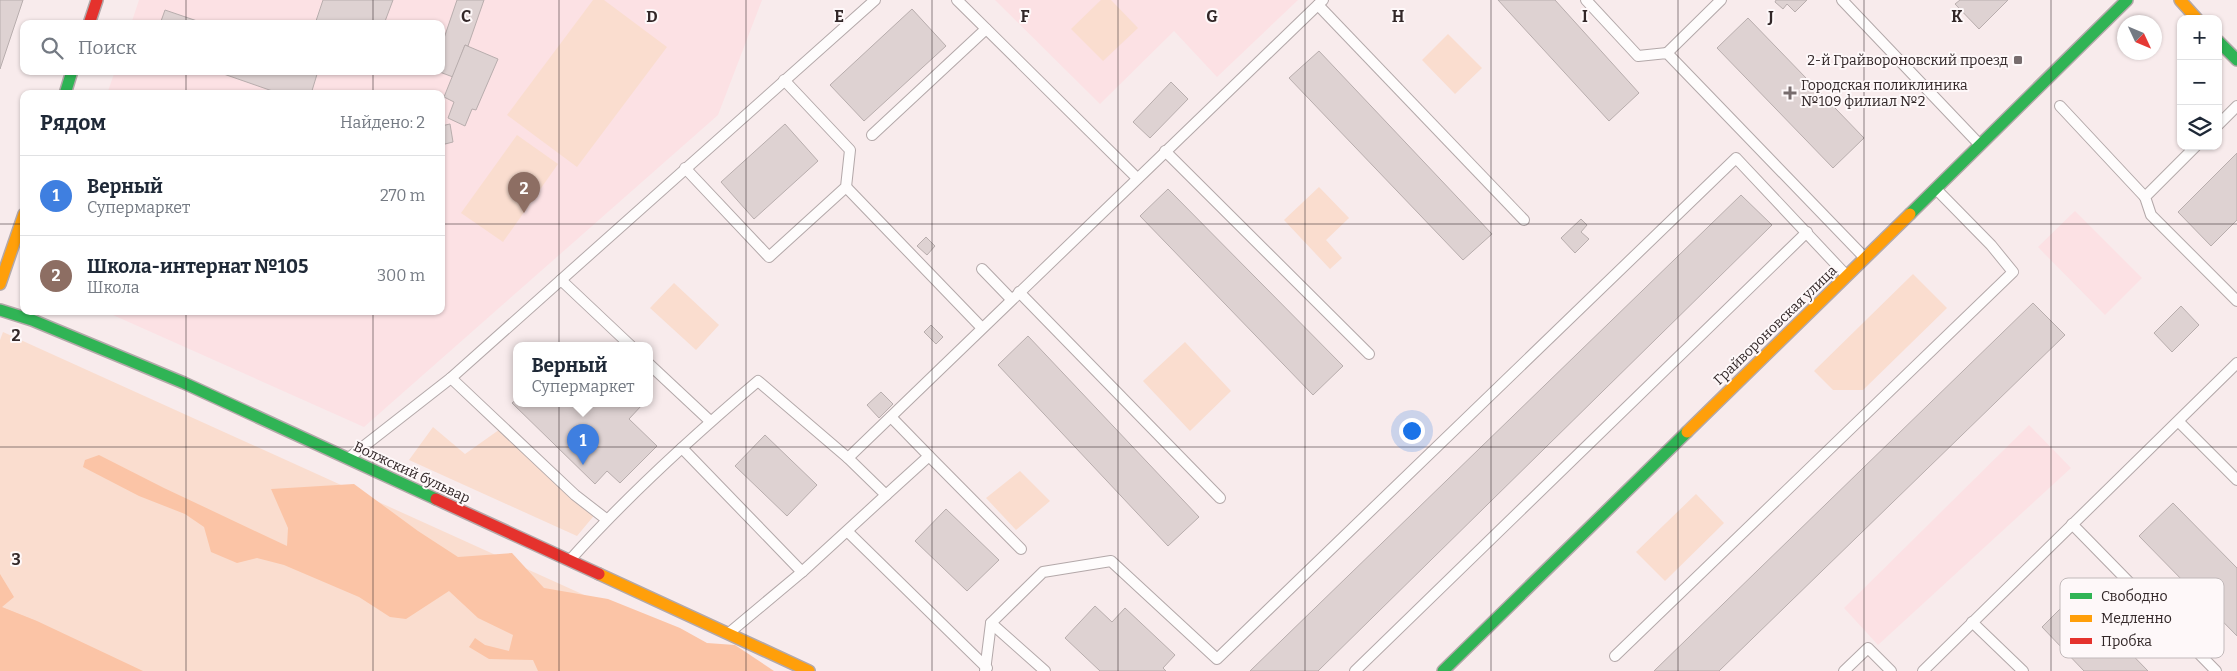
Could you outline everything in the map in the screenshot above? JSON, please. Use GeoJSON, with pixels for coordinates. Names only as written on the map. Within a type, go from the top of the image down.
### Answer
{"type":"FeatureCollection","features":[{"type":"Feature","properties":{"kind":"main road"},"geometry":{"type":"LineString","coordinates":[[90,20],[97,0]]}},
{"type":"Feature","properties":{"kind":"main road","name":"Грайвороновская улица"},"geometry":{"type":"LineString","coordinates":[[1443,671],[1981,146],[2127,0]]}},
{"type":"Feature","properties":{"kind":"main road"},"geometry":{"type":"LineString","coordinates":[[2180,0],[2193,15]]}},
{"type":"Feature","properties":{"kind":"main road"},"geometry":{"type":"LineString","coordinates":[[2222,45],[2237,60]]}},
{"type":"Feature","properties":{"kind":"main road"},"geometry":{"type":"LineString","coordinates":[[66,90],[71,75]]}},
{"type":"Feature","properties":{"kind":"main road"},"geometry":{"type":"LineString","coordinates":[[0,284],[20,226]]}},
{"type":"Feature","properties":{"kind":"main road","name":"Волжский бульвар"},"geometry":{"type":"LineString","coordinates":[[0,310],[32,320],[184,383],[809,671]]}},
{"type":"Feature","properties":{"kind":"lane"},"geometry":{"type":"LineString","coordinates":[[347,459],[451,378],[875,0]]}},
{"type":"Feature","properties":{"kind":"lane"},"geometry":{"type":"LineString","coordinates":[[957,0],[1137,178]]}},
{"type":"Feature","properties":{"kind":"lane"},"geometry":{"type":"LineString","coordinates":[[1586,0],[1638,56],[1667,53],[1722,0]]}},
{"type":"Feature","properties":{"kind":"lane"},"geometry":{"type":"LineString","coordinates":[[1842,0],[1981,146]]}},
{"type":"Feature","properties":{"kind":"lane"},"geometry":{"type":"LineString","coordinates":[[848,458],[1320,2],[1524,220]]}},
{"type":"Feature","properties":{"kind":"lane"},"geometry":{"type":"LineString","coordinates":[[872,135],[986,29]]}},
{"type":"Feature","properties":{"kind":"lane"},"geometry":{"type":"LineString","coordinates":[[1667,53],[1865,258]]}},
{"type":"Feature","properties":{"kind":"lane"},"geometry":{"type":"LineString","coordinates":[[686,168],[769,257],[846,188],[850,150],[784,80]]}},
{"type":"Feature","properties":{"kind":"lane"},"geometry":{"type":"LineString","coordinates":[[2060,106],[2145,197],[2151,215],[2237,301]]}},
{"type":"Feature","properties":{"kind":"lane"},"geometry":{"type":"LineString","coordinates":[[2222,121],[2237,106]]}},
{"type":"Feature","properties":{"kind":"lane"},"geometry":{"type":"LineString","coordinates":[[2145,197],[2192,150]]}},
{"type":"Feature","properties":{"kind":"lane"},"geometry":{"type":"LineString","coordinates":[[1165,151],[1369,354]]}},
{"type":"Feature","properties":{"kind":"lane"},"geometry":{"type":"LineString","coordinates":[[986,669],[991,623],[1043,572],[1111,561],[1217,659],[1736,158],[1847,276]]}},
{"type":"Feature","properties":{"kind":"lane"},"geometry":{"type":"LineString","coordinates":[[846,188],[982,328]]}},
{"type":"Feature","properties":{"kind":"lane"},"geometry":{"type":"LineString","coordinates":[[1615,656],[2013,272],[1991,246],[1936,189]]}},
{"type":"Feature","properties":{"kind":"lane"},"geometry":{"type":"LineString","coordinates":[[1355,671],[1807,232]]}},
{"type":"Feature","properties":{"kind":"lane"},"geometry":{"type":"LineString","coordinates":[[982,269],[1015,296],[1220,498]]}},
{"type":"Feature","properties":{"kind":"lane"},"geometry":{"type":"LineString","coordinates":[[561,280],[627,342]]}},
{"type":"Feature","properties":{"kind":"lane"},"geometry":{"type":"LineString","coordinates":[[1923,671],[2237,364]]}},
{"type":"Feature","properties":{"kind":"lane"},"geometry":{"type":"LineString","coordinates":[[653,368],[710,421]]}},
{"type":"Feature","properties":{"kind":"lane"},"geometry":{"type":"LineString","coordinates":[[451,378],[576,495],[606,519]]}},
{"type":"Feature","properties":{"kind":"lane"},"geometry":{"type":"LineString","coordinates":[[570,561],[606,519],[710,421],[758,381],[848,458],[886,495]]}},
{"type":"Feature","properties":{"kind":"lane"},"geometry":{"type":"LineString","coordinates":[[891,417],[1021,549]]}},
{"type":"Feature","properties":{"kind":"lane"},"geometry":{"type":"LineString","coordinates":[[2179,422],[2237,480]]}},
{"type":"Feature","properties":{"kind":"lane"},"geometry":{"type":"LineString","coordinates":[[682,448],[802,572]]}},
{"type":"Feature","properties":{"kind":"lane"},"geometry":{"type":"LineString","coordinates":[[728,634],[848,532],[929,456]]}},
{"type":"Feature","properties":{"kind":"lane"},"geometry":{"type":"LineString","coordinates":[[2072,524],[2125,578]]}},
{"type":"Feature","properties":{"kind":"lane"},"geometry":{"type":"LineString","coordinates":[[848,532],[986,669]]}},
{"type":"Feature","properties":{"kind":"lane"},"geometry":{"type":"LineString","coordinates":[[1972,622],[2023,671]]}},
{"type":"Feature","properties":{"kind":"lane"},"geometry":{"type":"LineString","coordinates":[[991,623],[1045,671]]}},
{"type":"Feature","properties":{"kind":"lane"},"geometry":{"type":"LineString","coordinates":[[1844,671],[1868,648],[1891,671]]}},
{"type":"Feature","properties":{"kind":"lane"},"geometry":{"type":"LineString","coordinates":[[2203,658],[2216,671]]}},
{"type":"Feature","properties":{"kind":"shaded area"},"geometry":{"type":"Polygon","coordinates":[[[139,0],[762,0],[718,115],[364,427],[113,315],[445,315],[445,90],[108,90],[114,75],[445,75],[445,20],[132,20],[139,0]]]}},
{"type":"Feature","properties":{"kind":"shaded area"},"geometry":{"type":"Polygon","coordinates":[[[593,0],[604,0],[667,47],[577,167],[507,115],[593,0]]]}},
{"type":"Feature","properties":{"kind":"shaded area"},"geometry":{"type":"Polygon","coordinates":[[[995,0],[1298,0],[1217,77],[1174,31],[1100,104],[995,0]]]}},
{"type":"Feature","properties":{"kind":"shaded area"},"geometry":{"type":"Polygon","coordinates":[[[1101,0],[1111,0],[1138,28],[1103,61],[1071,29],[1101,0]]]}},
{"type":"Feature","properties":{"kind":"shaded area"},"geometry":{"type":"Polygon","coordinates":[[[1448,34],[1482,68],[1455,94],[1422,60],[1448,34]]]}},
{"type":"Feature","properties":{"kind":"shaded area"},"geometry":{"type":"Polygon","coordinates":[[[517,135],[558,164],[503,242],[461,213],[517,135]]]}},
{"type":"Feature","properties":{"kind":"shaded area"},"geometry":{"type":"Polygon","coordinates":[[[1319,187],[1349,218],[1326,240],[1342,258],[1330,269],[1284,220],[1319,187]]]}},
{"type":"Feature","properties":{"kind":"shaded area"},"geometry":{"type":"Polygon","coordinates":[[[2075,211],[2142,278],[2105,315],[2038,247],[2075,211]]]}},
{"type":"Feature","properties":{"kind":"shaded area"},"geometry":{"type":"Polygon","coordinates":[[[1913,274],[1947,308],[1863,390],[1833,390],[1814,371],[1913,274]]]}},
{"type":"Feature","properties":{"kind":"shaded area"},"geometry":{"type":"Polygon","coordinates":[[[674,283],[719,325],[696,350],[650,308],[674,283]]]}},
{"type":"Feature","properties":{"kind":"shaded area"},"geometry":{"type":"Polygon","coordinates":[[[3,332],[752,671],[0,671],[0,340],[3,332]]]}},
{"type":"Feature","properties":{"kind":"shaded area"},"geometry":{"type":"Polygon","coordinates":[[[1185,342],[1231,391],[1190,431],[1143,381],[1185,342]]]}},
{"type":"Feature","properties":{"kind":"shaded area"},"geometry":{"type":"Polygon","coordinates":[[[2029,425],[2071,468],[1878,645],[1844,608],[2029,425]]]}},
{"type":"Feature","properties":{"kind":"shaded area"},"geometry":{"type":"Polygon","coordinates":[[[433,427],[465,454],[503,427],[597,512],[577,536],[409,460],[433,427]]]}},
{"type":"Feature","properties":{"kind":"shaded area"},"geometry":{"type":"Polygon","coordinates":[[[99,455],[287,546],[288,528],[271,489],[354,484],[418,531],[458,557],[512,553],[544,588],[608,599],[680,628],[707,643],[735,645],[774,671],[538,671],[533,660],[489,659],[469,647],[475,638],[485,645],[509,651],[513,635],[478,618],[449,591],[406,619],[390,617],[359,597],[284,565],[257,558],[237,563],[211,552],[204,527],[185,514],[139,496],[83,467],[85,460],[99,455]]]}},
{"type":"Feature","properties":{"kind":"shaded area"},"geometry":{"type":"Polygon","coordinates":[[[1020,471],[1050,501],[1016,530],[986,498],[1020,471]]]}},
{"type":"Feature","properties":{"kind":"shaded area"},"geometry":{"type":"Polygon","coordinates":[[[1696,494],[1724,523],[1665,581],[1636,552],[1696,494]]]}},
{"type":"Feature","properties":{"kind":"shaded area"},"geometry":{"type":"Polygon","coordinates":[[[0,574],[14,597],[2,607],[37,621],[143,671],[0,671],[0,574]]]}},
{"type":"Feature","properties":{"kind":"building"},"geometry":{"type":"Polygon","coordinates":[[[0,0],[23,0],[0,69],[0,0]]]}},
{"type":"Feature","properties":{"kind":"building"},"geometry":{"type":"Polygon","coordinates":[[[323,0],[393,0],[386,20],[316,20],[323,0]]]}},
{"type":"Feature","properties":{"kind":"building"},"geometry":{"type":"Polygon","coordinates":[[[457,0],[484,0],[468,46],[465,45],[453,77],[445,74],[445,35],[457,0]]]}},
{"type":"Feature","properties":{"kind":"building"},"geometry":{"type":"Polygon","coordinates":[[[1498,0],[1555,0],[1639,93],[1609,121],[1498,0]]]}},
{"type":"Feature","properties":{"kind":"building"},"geometry":{"type":"Polygon","coordinates":[[[1776,0],[1807,0],[1795,12],[1787,4],[1783,9],[1775,2],[1776,0]]]}},
{"type":"Feature","properties":{"kind":"building"},"geometry":{"type":"Polygon","coordinates":[[[1960,0],[2008,0],[1979,29],[1955,4],[1960,0]]]}},
{"type":"Feature","properties":{"kind":"building"},"geometry":{"type":"Polygon","coordinates":[[[912,9],[946,46],[864,121],[830,85],[912,9]]]}},
{"type":"Feature","properties":{"kind":"building"},"geometry":{"type":"Polygon","coordinates":[[[165,10],[194,20],[161,20],[165,10]]]}},
{"type":"Feature","properties":{"kind":"building","name":"Городская поликлиника №109 филиал №2"},"geometry":{"type":"Polygon","coordinates":[[[1748,18],[1864,138],[1833,168],[1717,48],[1748,18]]]}},
{"type":"Feature","properties":{"kind":"building"},"geometry":{"type":"Polygon","coordinates":[[[465,45],[498,59],[476,110],[472,109],[465,126],[448,118],[454,102],[445,98],[465,45]]]}},
{"type":"Feature","properties":{"kind":"building"},"geometry":{"type":"Polygon","coordinates":[[[1319,51],[1492,234],[1463,260],[1289,78],[1319,51]]]}},
{"type":"Feature","properties":{"kind":"building"},"geometry":{"type":"Polygon","coordinates":[[[226,75],[317,75],[312,90],[270,90],[226,75]]]}},
{"type":"Feature","properties":{"kind":"building"},"geometry":{"type":"Polygon","coordinates":[[[1171,82],[1188,99],[1150,138],[1133,122],[1171,82]]]}},
{"type":"Feature","properties":{"kind":"building"},"geometry":{"type":"Polygon","coordinates":[[[450,124],[453,142],[445,144],[445,125],[450,124]]]}},
{"type":"Feature","properties":{"kind":"building"},"geometry":{"type":"Polygon","coordinates":[[[785,124],[818,161],[754,219],[721,182],[785,124]]]}},
{"type":"Feature","properties":{"kind":"building"},"geometry":{"type":"Polygon","coordinates":[[[2237,153],[2237,220],[2211,246],[2178,212],[2237,153]]]}},
{"type":"Feature","properties":{"kind":"building"},"geometry":{"type":"Polygon","coordinates":[[[1168,189],[1343,366],[1313,395],[1140,216],[1168,189]]]}},
{"type":"Feature","properties":{"kind":"building"},"geometry":{"type":"Polygon","coordinates":[[[1741,195],[1772,225],[1318,671],[1250,671],[1741,195]]]}},
{"type":"Feature","properties":{"kind":"building"},"geometry":{"type":"Polygon","coordinates":[[[1581,219],[1587,225],[1581,232],[1589,239],[1575,253],[1561,238],[1581,219]]]}},
{"type":"Feature","properties":{"kind":"building"},"geometry":{"type":"Polygon","coordinates":[[[926,237],[935,246],[927,255],[917,246],[926,237]]]}},
{"type":"Feature","properties":{"kind":"building"},"geometry":{"type":"Polygon","coordinates":[[[2033,303],[2065,335],[1719,671],[1654,671],[2033,303]]]}},
{"type":"Feature","properties":{"kind":"building"},"geometry":{"type":"Polygon","coordinates":[[[2181,306],[2199,325],[2172,352],[2154,333],[2181,306]]]}},
{"type":"Feature","properties":{"kind":"building"},"geometry":{"type":"Polygon","coordinates":[[[931,325],[943,337],[936,344],[924,332],[931,325]]]}},
{"type":"Feature","properties":{"kind":"building"},"geometry":{"type":"Polygon","coordinates":[[[1028,336],[1199,517],[1168,546],[998,365],[1028,336]]]}},
{"type":"Feature","properties":{"kind":"building"},"geometry":{"type":"Polygon","coordinates":[[[881,392],[893,404],[879,418],[867,405],[881,392]]]}},
{"type":"Feature","properties":{"kind":"building"},"geometry":{"type":"Polygon","coordinates":[[[516,407],[640,407],[629,419],[657,446],[620,483],[607,471],[595,484],[516,407]]]}},
{"type":"Feature","properties":{"kind":"building"},"geometry":{"type":"Polygon","coordinates":[[[765,435],[817,485],[787,516],[735,466],[765,435]]]}},
{"type":"Feature","properties":{"kind":"building"},"geometry":{"type":"Polygon","coordinates":[[[2173,503],[2237,568],[2237,636],[2224,623],[2224,578],[2180,578],[2139,536],[2173,503]]]}},
{"type":"Feature","properties":{"kind":"building"},"geometry":{"type":"Polygon","coordinates":[[[946,509],[999,560],[967,591],[915,541],[946,509]]]}},
{"type":"Feature","properties":{"kind":"building"},"geometry":{"type":"Polygon","coordinates":[[[1095,606],[1112,622],[1125,608],[1175,655],[1163,668],[1166,671],[1100,671],[1065,638],[1095,606]]]}},
{"type":"Feature","properties":{"kind":"building"},"geometry":{"type":"Polygon","coordinates":[[[2060,609],[2060,646],[2042,627],[2060,609]]]}},
{"type":"Feature","properties":{"kind":"building"},"geometry":{"type":"Polygon","coordinates":[[[2072,658],[2135,658],[2148,671],[2084,671],[2072,658]]]}},
{"type":"Feature","properties":{"kind":"traffic: fast"},"geometry":{"type":"LineString","coordinates":[[1910,214],[2127,0]]}},
{"type":"Feature","properties":{"kind":"traffic: fast"},"geometry":{"type":"LineString","coordinates":[[2222,45],[2237,60]]}},
{"type":"Feature","properties":{"kind":"traffic: fast"},"geometry":{"type":"LineString","coordinates":[[66,90],[71,75]]}},
{"type":"Feature","properties":{"kind":"traffic: fast"},"geometry":{"type":"LineString","coordinates":[[0,310],[32,320],[184,383],[436,499]]}},
{"type":"Feature","properties":{"kind":"traffic: fast"},"geometry":{"type":"LineString","coordinates":[[1443,671],[1687,432]]}},
{"type":"Feature","properties":{"kind":"traffic: slow"},"geometry":{"type":"LineString","coordinates":[[2180,0],[2193,15]]}},
{"type":"Feature","properties":{"kind":"traffic: slow"},"geometry":{"type":"LineString","coordinates":[[1687,432],[1910,214]]}},
{"type":"Feature","properties":{"kind":"traffic: slow"},"geometry":{"type":"LineString","coordinates":[[0,284],[20,226]]}},
{"type":"Feature","properties":{"kind":"traffic: slow"},"geometry":{"type":"LineString","coordinates":[[599,574],[809,671]]}},
{"type":"Feature","properties":{"kind":"traffic: jam"},"geometry":{"type":"LineString","coordinates":[[90,20],[97,0]]}},
{"type":"Feature","properties":{"kind":"traffic: jam"},"geometry":{"type":"LineString","coordinates":[[436,499],[599,574]]}},
{"type":"Feature","properties":{"kind":"place","name":"2-й Грайвороновский проезд"},"geometry":{"type":"Point","coordinates":[2018,60]}},
{"type":"Feature","properties":{"kind":"place","name":"Городская поликлиника №109 филиал №2"},"geometry":{"type":"Point","coordinates":[1790,93]}},
{"type":"Feature","properties":{"kind":"place","name":"Школа-интернат №105"},"geometry":{"type":"Point","coordinates":[524,213]}},
{"type":"Feature","properties":{"kind":"place","name":"Верный"},"geometry":{"type":"Point","coordinates":[583,465]}}]}
